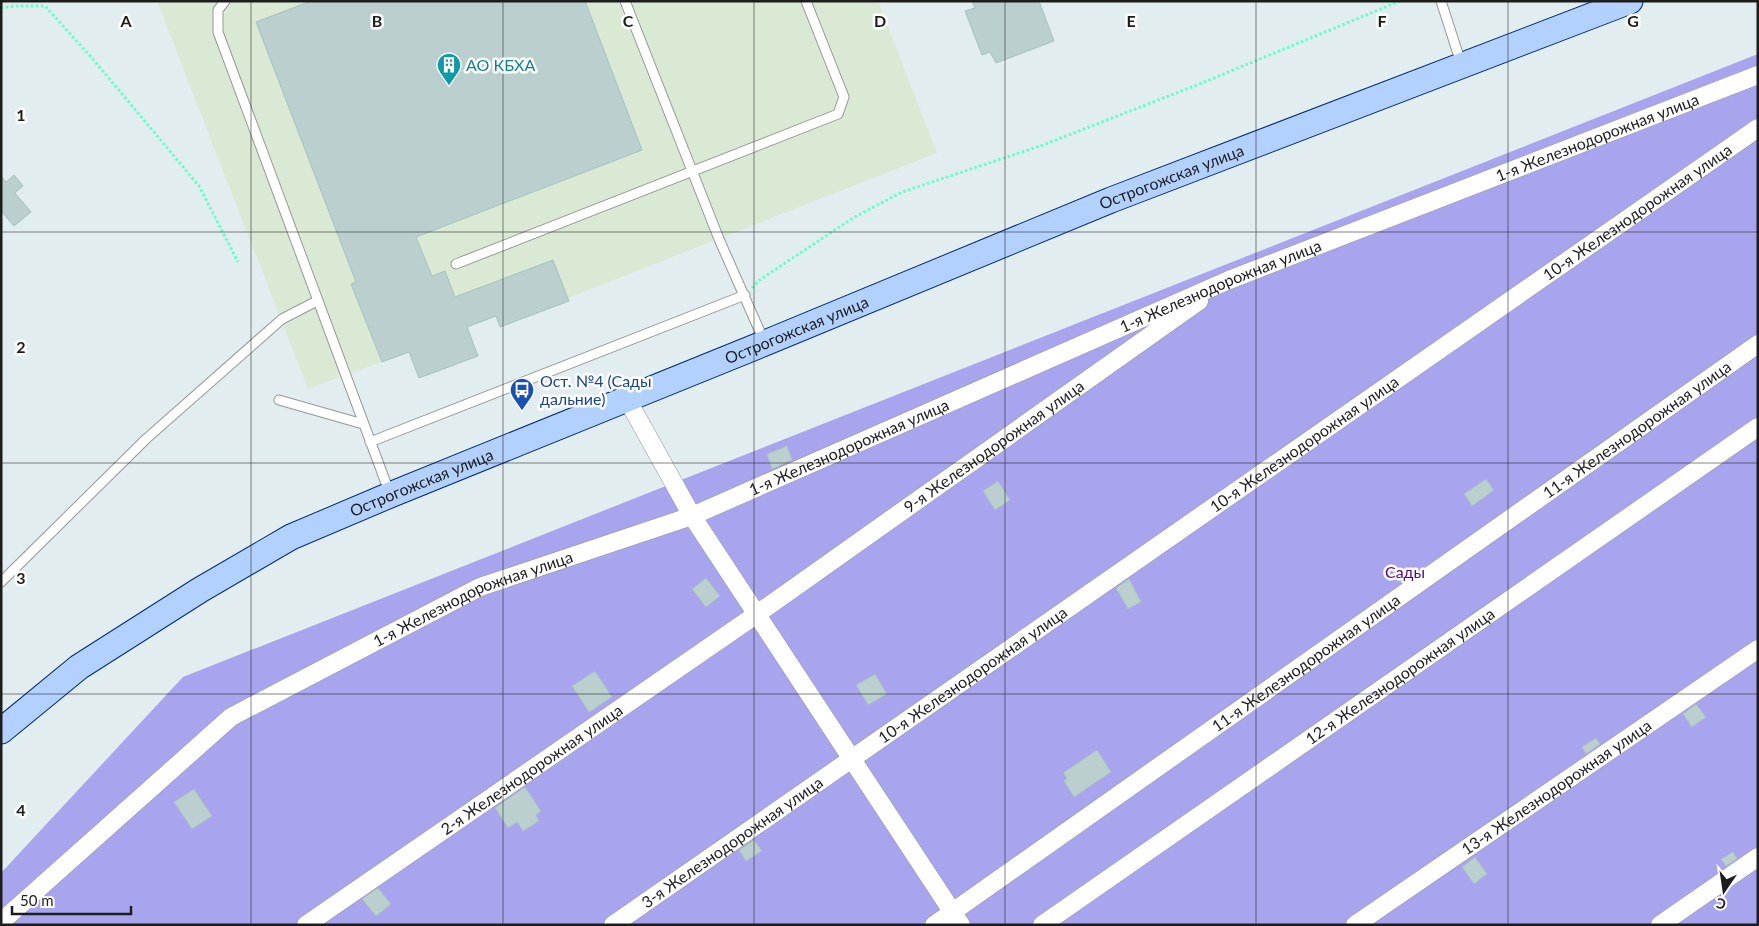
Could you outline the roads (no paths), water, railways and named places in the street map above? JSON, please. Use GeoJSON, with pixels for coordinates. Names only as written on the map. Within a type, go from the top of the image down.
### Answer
{"type":"FeatureCollection","features":[{"type":"Feature","properties":{"kind":"street","name":"Острогожская улица"},"geometry":{"type":"LineString","coordinates":[[1,731],[79,667],[200,590],[291,537],[1112,200],[1630,1]]}},
{"type":"Feature","properties":{"kind":"street","name":"1-я Железнодорожная улица"},"geometry":{"type":"LineString","coordinates":[[1,922],[231,717],[480,588],[692,516],[1229,280],[1758,74]]}},
{"type":"Feature","properties":{"kind":"street","name":"10-я Железнодорожная улица"},"geometry":{"type":"LineString","coordinates":[[852,759],[1758,128]]}},
{"type":"Feature","properties":{"kind":"street","name":"9-я Железнодорожная улица"},"geometry":{"type":"LineString","coordinates":[[757,614],[1229,280]]}},
{"type":"Feature","properties":{"kind":"street","name":"11-я Железнодорожная улица"},"geometry":{"type":"LineString","coordinates":[[934,925],[957,918],[1758,344]]}},
{"type":"Feature","properties":{"kind":"street"},"geometry":{"type":"LineString","coordinates":[[627,399],[692,516],[957,918]]}},
{"type":"Feature","properties":{"kind":"street","name":"12-я Железнодорожная улица"},"geometry":{"type":"LineString","coordinates":[[1042,925],[1758,427]]}},
{"type":"Feature","properties":{"kind":"street","name":"2-я Железнодорожная улица"},"geometry":{"type":"LineString","coordinates":[[306,925],[757,614]]}},
{"type":"Feature","properties":{"kind":"street","name":"13-я Железнодорожная улица"},"geometry":{"type":"LineString","coordinates":[[1355,925],[1758,649]]}},
{"type":"Feature","properties":{"kind":"street","name":"3-я Железнодорожная улица"},"geometry":{"type":"LineString","coordinates":[[613,925],[852,759]]}},
{"type":"Feature","properties":{"kind":"street"},"geometry":{"type":"LineString","coordinates":[[1660,925],[1758,857]]}},
{"type":"Feature","properties":{"kind":"lane"},"geometry":{"type":"LineString","coordinates":[[225,1],[218,10],[218,32],[390,495]]}},
{"type":"Feature","properties":{"kind":"lane"},"geometry":{"type":"LineString","coordinates":[[625,1],[719,239],[765,343]]}},
{"type":"Feature","properties":{"kind":"lane"},"geometry":{"type":"LineString","coordinates":[[456,264],[838,114],[844,97],[806,1]]}},
{"type":"Feature","properties":{"kind":"lane"},"geometry":{"type":"LineString","coordinates":[[1441,1],[1462,66]]}},
{"type":"Feature","properties":{"kind":"lane"},"geometry":{"type":"LineString","coordinates":[[370,442],[744,295]]}},
{"type":"Feature","properties":{"kind":"lane"},"geometry":{"type":"LineString","coordinates":[[1,582],[146,439],[282,319],[317,300]]}},
{"type":"Feature","properties":{"kind":"lane"},"geometry":{"type":"LineString","coordinates":[[279,400],[363,424]]}},
{"type":"Feature","properties":{"kind":"place","name":"АО КБХА"},"geometry":{"type":"Point","coordinates":[449,86]}},
{"type":"Feature","properties":{"kind":"place","name":"Ост. №4 (Сады дальние)"},"geometry":{"type":"Point","coordinates":[522,411]}},
{"type":"Feature","properties":{"kind":"park label","name":"Сады"},"geometry":{"type":"Point","coordinates":[1405,572]}}]}
